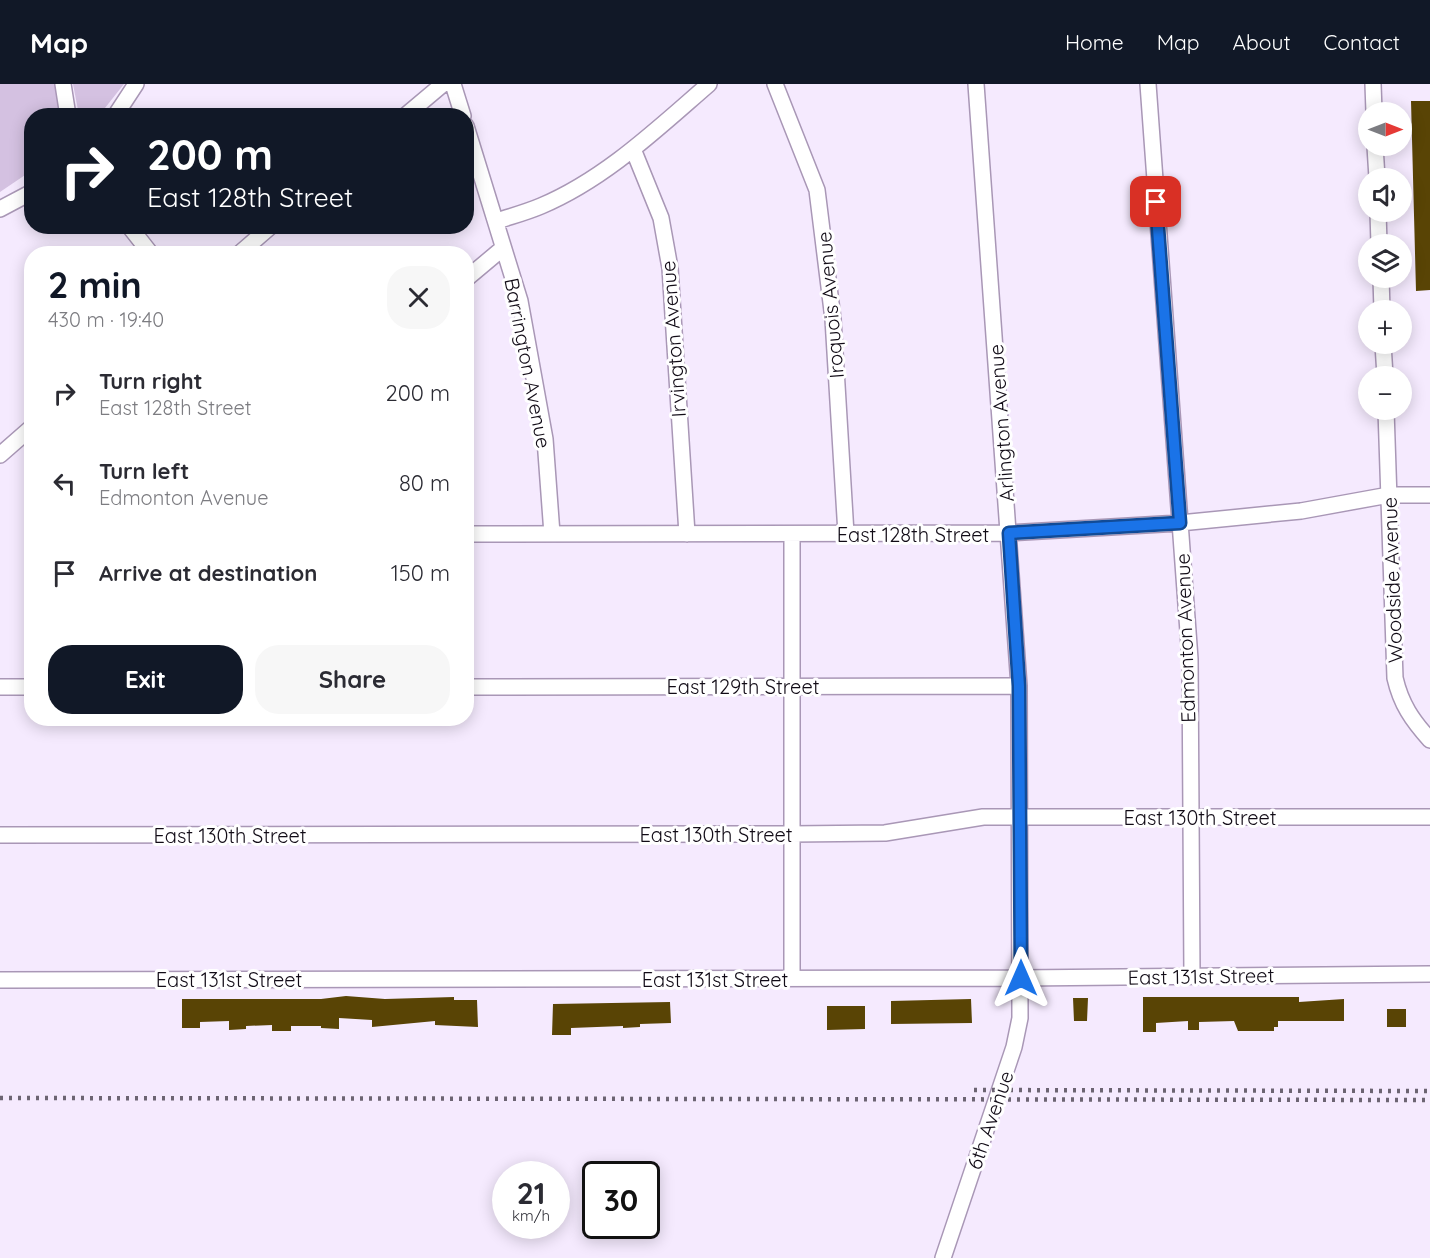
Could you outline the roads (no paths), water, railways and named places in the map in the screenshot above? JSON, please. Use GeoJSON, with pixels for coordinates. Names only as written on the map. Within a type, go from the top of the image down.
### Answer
{"type":"FeatureCollection","features":[{"type":"Feature","properties":{"kind":"street"},"geometry":{"type":"LineString","coordinates":[[120,108],[135,84]]}},
{"type":"Feature","properties":{"kind":"street"},"geometry":{"type":"LineString","coordinates":[[414,108],[442,84]]}},
{"type":"Feature","properties":{"kind":"street"},"geometry":{"type":"LineString","coordinates":[[453,84],[460,108]]}},
{"type":"Feature","properties":{"kind":"street"},"geometry":{"type":"LineString","coordinates":[[497,221],[542,206],[584,182],[633,149],[709,84]]}},
{"type":"Feature","properties":{"kind":"street","name":"Iroquois Avenue"},"geometry":{"type":"LineString","coordinates":[[775,84],[813,179],[820,210],[833,319],[846,534]]}},
{"type":"Feature","properties":{"kind":"street","name":"Arlington Avenue"},"geometry":{"type":"LineString","coordinates":[[976,84],[1019,686],[1021,978]]}},
{"type":"Feature","properties":{"kind":"street","name":"Edmonton Avenue"},"geometry":{"type":"LineString","coordinates":[[1148,84],[1190,659],[1191,976]]}},
{"type":"Feature","properties":{"kind":"street"},"geometry":{"type":"LineString","coordinates":[[1373,84],[1374,102]]}},
{"type":"Feature","properties":{"kind":"street"},"geometry":{"type":"LineString","coordinates":[[64,85],[67,108]]}},
{"type":"Feature","properties":{"kind":"street","name":"Irvington Avenue"},"geometry":{"type":"LineString","coordinates":[[633,149],[661,218],[670,268],[687,534]]}},
{"type":"Feature","properties":{"kind":"street","name":"Barrington Avenue"},"geometry":{"type":"LineString","coordinates":[[474,151],[520,301],[543,428],[552,534]]}},
{"type":"Feature","properties":{"kind":"street"},"geometry":{"type":"LineString","coordinates":[[0,209],[24,196]]}},
{"type":"Feature","properties":{"kind":"street"},"geometry":{"type":"LineString","coordinates":[[135,234],[145,246]]}},
{"type":"Feature","properties":{"kind":"street"},"geometry":{"type":"LineString","coordinates":[[248,246],[263,234]]}},
{"type":"Feature","properties":{"kind":"street"},"geometry":{"type":"LineString","coordinates":[[474,272],[503,248]]}},
{"type":"Feature","properties":{"kind":"street","name":"Woodside Avenue"},"geometry":{"type":"LineString","coordinates":[[1386,420],[1395,678],[1400,699],[1410,717],[1430,740]]}},
{"type":"Feature","properties":{"kind":"street"},"geometry":{"type":"LineString","coordinates":[[0,455],[24,434]]}},
{"type":"Feature","properties":{"kind":"street","name":"East 128th Street"},"geometry":{"type":"LineString","coordinates":[[474,534],[1009,533],[1180,523],[1301,512],[1389,495],[1430,495]]}},
{"type":"Feature","properties":{"kind":"street"},"geometry":{"type":"LineString","coordinates":[[792,534],[792,978]]}},
{"type":"Feature","properties":{"kind":"street","name":"East 129th Street"},"geometry":{"type":"LineString","coordinates":[[474,687],[1019,686]]}},
{"type":"Feature","properties":{"kind":"street"},"geometry":{"type":"LineString","coordinates":[[0,687],[24,687]]}},
{"type":"Feature","properties":{"kind":"street","name":"East 130th Street"},"geometry":{"type":"LineString","coordinates":[[0,835],[885,833],[983,817],[1430,817]]}},
{"type":"Feature","properties":{"kind":"street","name":"East 131st Street"},"geometry":{"type":"LineString","coordinates":[[0,980],[1021,978],[1430,974]]}},
{"type":"Feature","properties":{"kind":"street","name":"6th Avenue"},"geometry":{"type":"LineString","coordinates":[[943,1258],[1014,1047],[1020,1018],[1021,978]]}},
{"type":"Feature","properties":{"kind":"railway"},"geometry":{"type":"LineString","coordinates":[[974,1090],[1430,1091]]}},
{"type":"Feature","properties":{"kind":"railway"},"geometry":{"type":"LineString","coordinates":[[0,1098],[1430,1100]]}}]}
